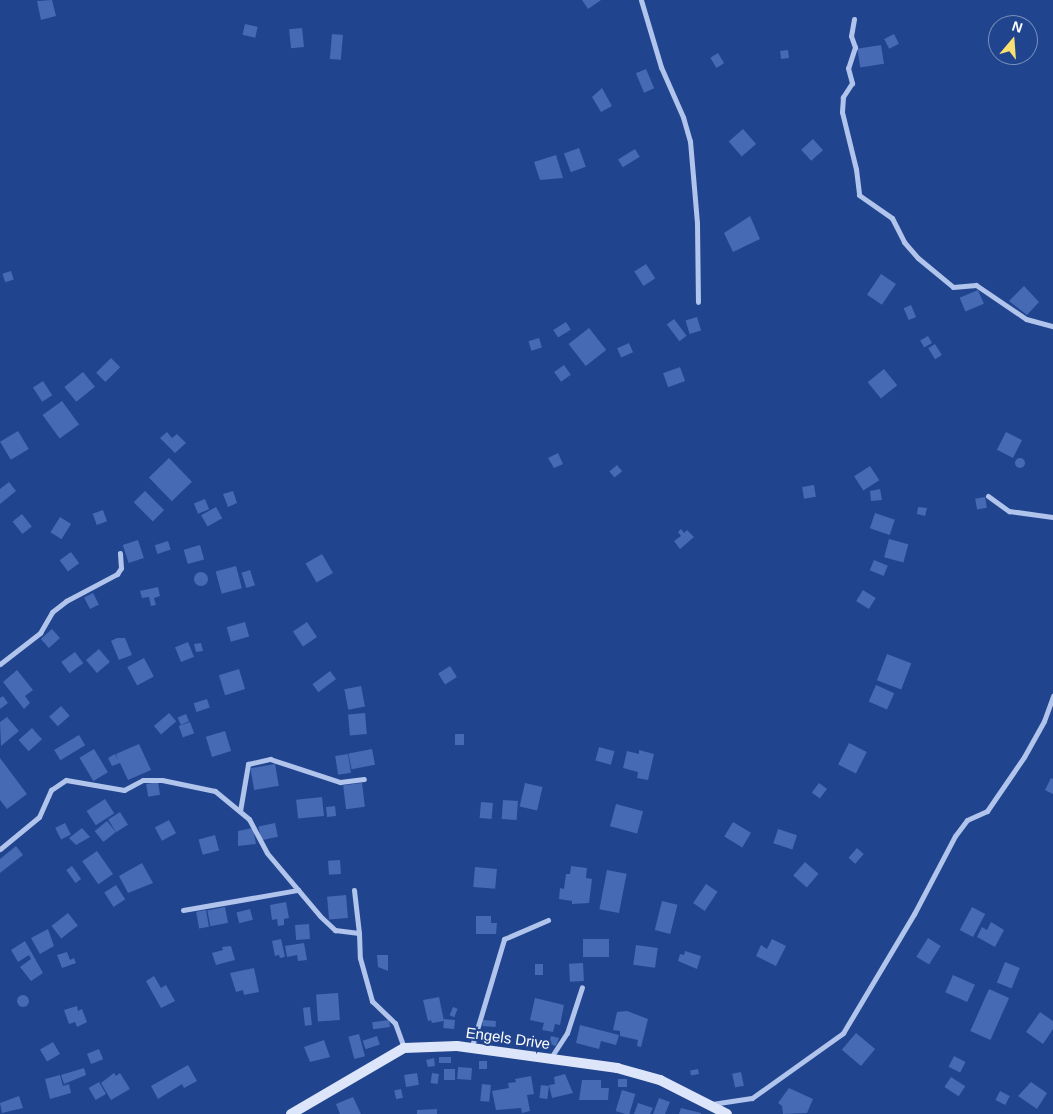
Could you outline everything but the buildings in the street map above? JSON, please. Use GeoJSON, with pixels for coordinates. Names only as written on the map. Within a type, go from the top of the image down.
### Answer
{"type":"FeatureCollection","features":[{"type":"Feature","properties":{"kind":"street"},"geometry":{"type":"LineString","coordinates":[[641,0],[661,67],[683,117],[690,141],[697,223],[698,302]]}},
{"type":"Feature","properties":{"kind":"street"},"geometry":{"type":"LineString","coordinates":[[854,19],[851,36],[855,47],[848,68],[852,83],[843,97],[842,112],[856,169],[859,195],[892,218],[904,242],[913,253],[954,288],[976,285],[1026,319],[1053,326]]}},
{"type":"Feature","properties":{"kind":"street"},"geometry":{"type":"LineString","coordinates":[[988,496],[1009,511],[1053,517]]}},
{"type":"Feature","properties":{"kind":"street"},"geometry":{"type":"LineString","coordinates":[[0,664],[40,633],[52,612],[66,601],[117,574],[121,568],[120,552]]}},
{"type":"Feature","properties":{"kind":"street"},"geometry":{"type":"LineString","coordinates":[[720,1110],[752,1098],[843,1033],[914,914],[955,836],[967,820],[987,811],[1028,750],[1044,721],[1053,696]]}},
{"type":"Feature","properties":{"kind":"street"},"geometry":{"type":"LineString","coordinates":[[240,811],[248,764],[270,759],[340,782],[364,779]]}},
{"type":"Feature","properties":{"kind":"street"},"geometry":{"type":"LineString","coordinates":[[0,849],[39,817],[51,790],[66,780],[124,790],[143,780],[162,780],[216,791],[249,819],[267,853],[298,890],[336,930],[359,933]]}},
{"type":"Feature","properties":{"kind":"street"},"geometry":{"type":"LineString","coordinates":[[183,910],[298,890]]}},
{"type":"Feature","properties":{"kind":"street"},"geometry":{"type":"LineString","coordinates":[[354,890],[360,958],[372,1001],[395,1023],[402,1035],[404,1048]]}},
{"type":"Feature","properties":{"kind":"street"},"geometry":{"type":"LineString","coordinates":[[472,1046],[504,939],[548,920]]}},
{"type":"Feature","properties":{"kind":"street"},"geometry":{"type":"LineString","coordinates":[[550,1060],[567,1033],[582,987]]}},
{"type":"Feature","properties":{"kind":"street","name":"Engels Drive"},"geometry":{"type":"LineString","coordinates":[[291,1114],[404,1048],[472,1046],[550,1060],[616,1068],[660,1080],[720,1110]]}}]}
